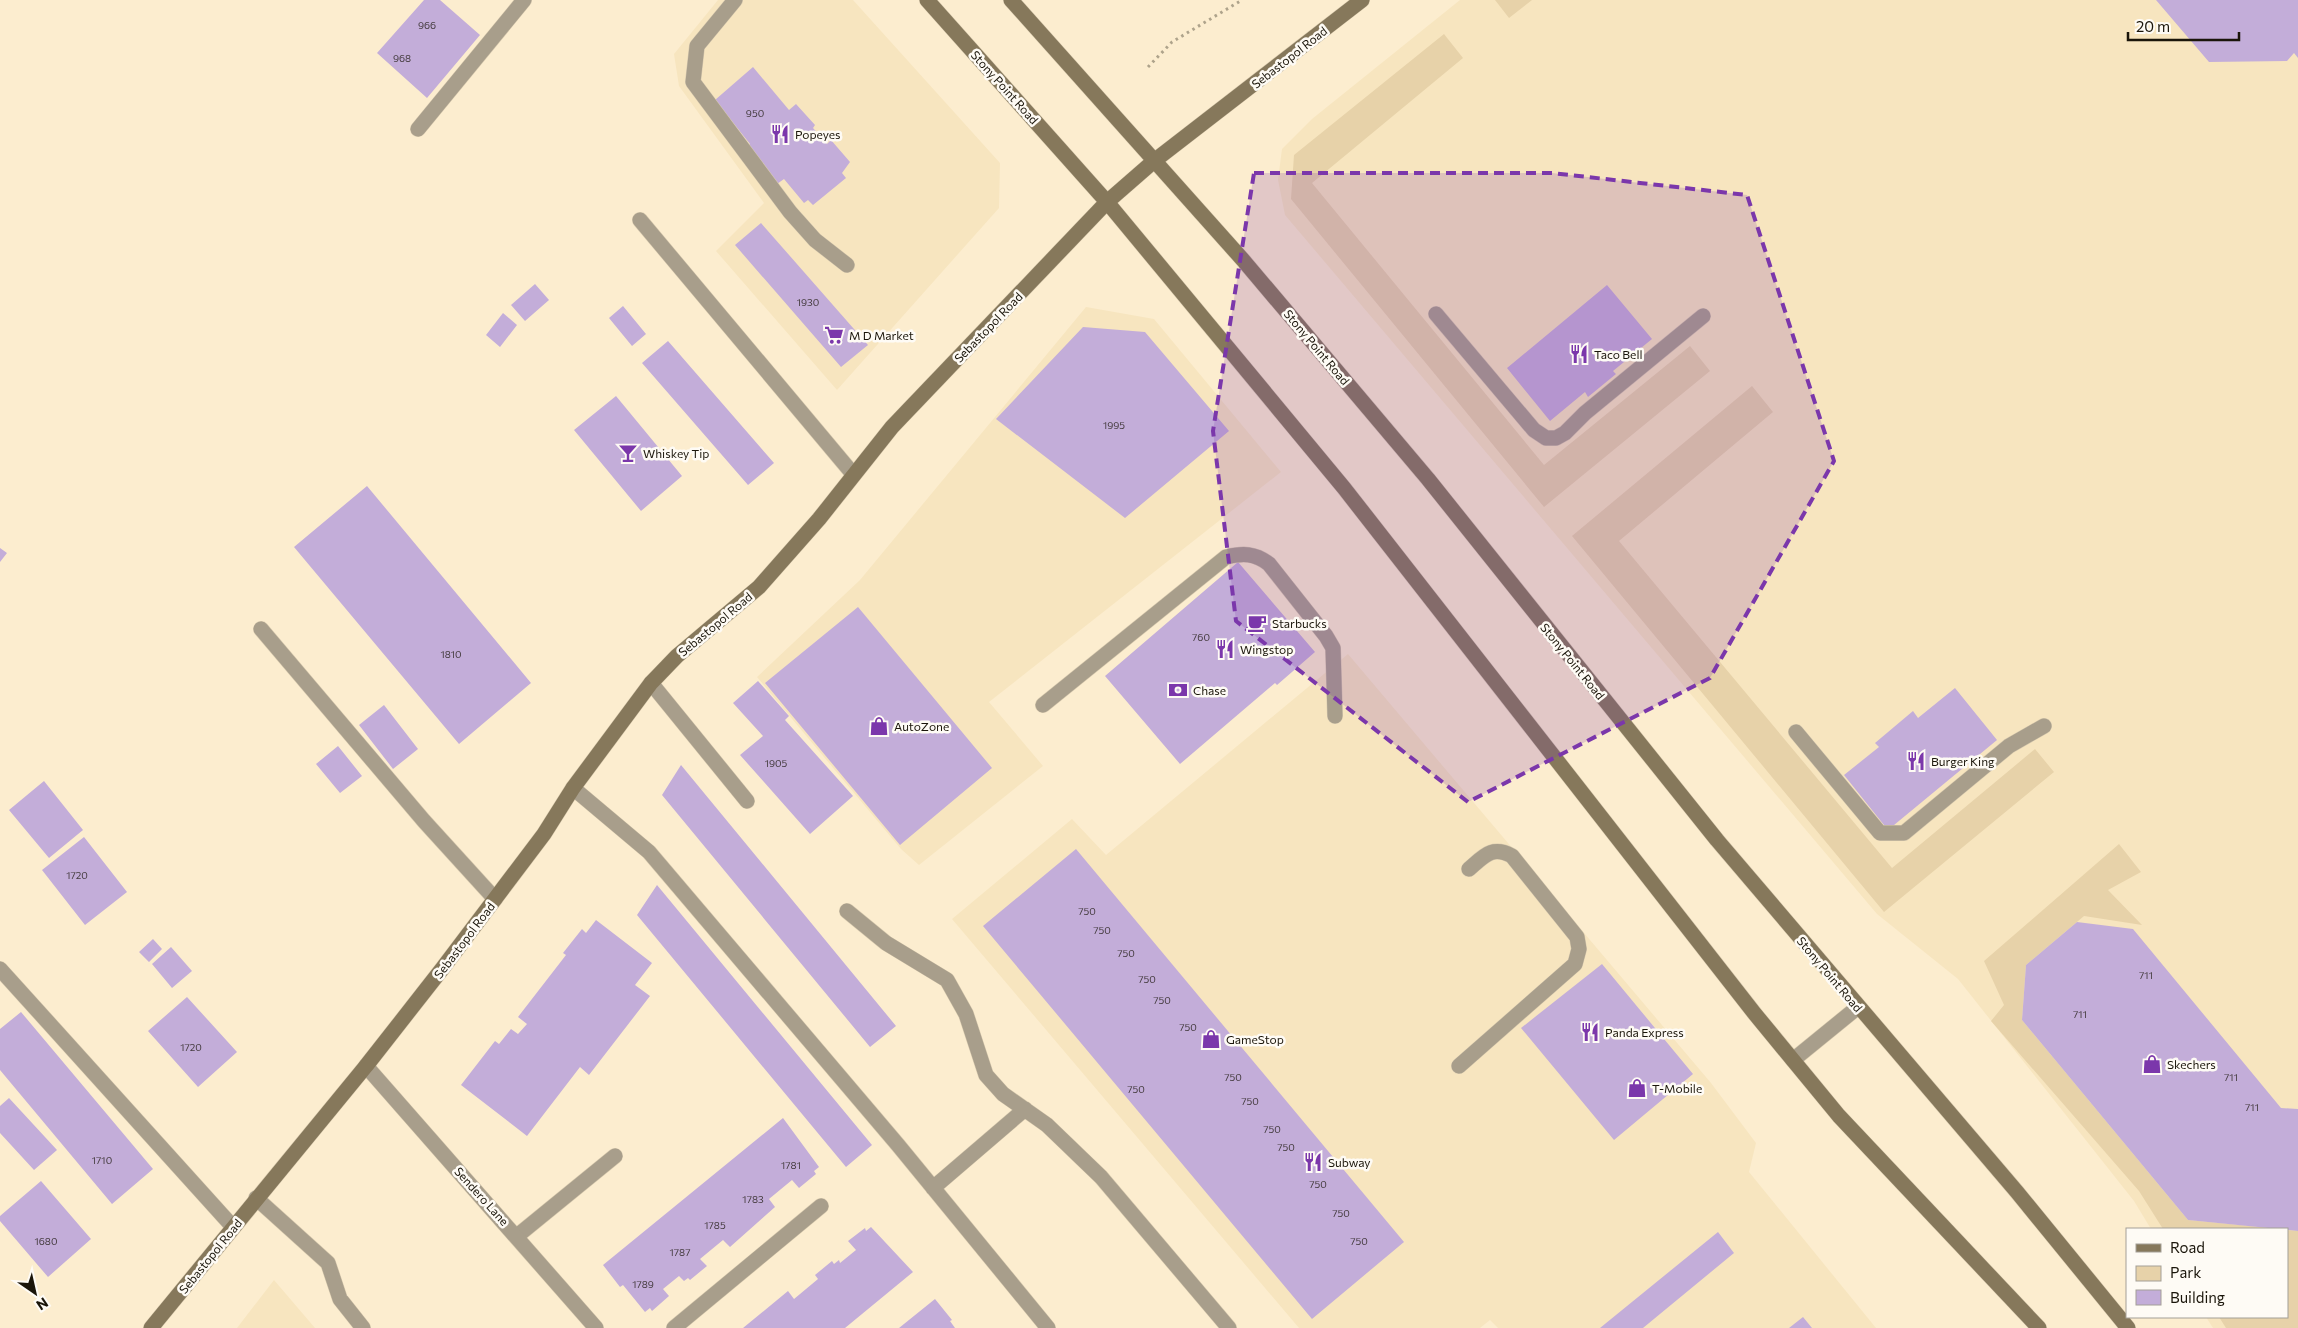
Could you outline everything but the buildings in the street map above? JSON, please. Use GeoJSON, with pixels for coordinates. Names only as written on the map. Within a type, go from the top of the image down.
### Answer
{"type":"FeatureCollection","features":[{"type":"Feature","properties":{"kind":"main road","name":"Stony Point Road"},"geometry":{"type":"LineString","coordinates":[[927,0],[1107,202],[1344,488],[1839,1116],[2039,1328]]}},
{"type":"Feature","properties":{"kind":"main road","name":"Stony Point Road"},"geometry":{"type":"LineString","coordinates":[[1011,0],[1254,273],[1428,479],[1718,840],[2017,1192],[2128,1328]]}},
{"type":"Feature","properties":{"kind":"main road","name":"Sebastopol Road"},"geometry":{"type":"LineString","coordinates":[[152,1328],[256,1198],[366,1066],[544,834],[573,788],[652,683],[677,656],[759,587],[819,520],[853,474],[892,427],[1107,202],[1154,161],[1362,0]]}},
{"type":"Feature","properties":{"kind":"street"},"geometry":{"type":"LineString","coordinates":[[418,130],[524,0]]}},
{"type":"Feature","properties":{"kind":"street"},"geometry":{"type":"LineString","coordinates":[[735,0],[697,46],[693,82],[790,212],[816,240],[847,265]]}},
{"type":"Feature","properties":{"kind":"street"},"geometry":{"type":"LineString","coordinates":[[640,220],[853,474]]}},
{"type":"Feature","properties":{"kind":"street"},"geometry":{"type":"LineString","coordinates":[[1436,314],[1534,430],[1546,438],[1556,438],[1566,433],[1581,417],[1703,316]]}},
{"type":"Feature","properties":{"kind":"street"},"geometry":{"type":"LineString","coordinates":[[1043,705],[1226,557],[1242,554],[1260,557],[1269,564],[1326,636],[1333,648],[1335,716]]}},
{"type":"Feature","properties":{"kind":"street"},"geometry":{"type":"LineString","coordinates":[[261,629],[424,822],[495,899]]}},
{"type":"Feature","properties":{"kind":"street"},"geometry":{"type":"LineString","coordinates":[[652,683],[747,801]]}},
{"type":"Feature","properties":{"kind":"street"},"geometry":{"type":"LineString","coordinates":[[1796,732],[1880,832],[1891,835],[1904,833],[2009,746],[2044,726]]}},
{"type":"Feature","properties":{"kind":"street"},"geometry":{"type":"LineString","coordinates":[[573,788],[649,852],[933,1188],[1048,1328]]}},
{"type":"Feature","properties":{"kind":"street"},"geometry":{"type":"LineString","coordinates":[[1458,1066],[1575,964],[1580,949],[1577,937],[1512,856],[1502,850],[1489,852],[1469,869]]}},
{"type":"Feature","properties":{"kind":"street"},"geometry":{"type":"LineString","coordinates":[[847,911],[886,943],[947,980],[966,1014],[986,1075],[1003,1094],[1047,1125],[1101,1177],[1229,1328]]}},
{"type":"Feature","properties":{"kind":"street"},"geometry":{"type":"LineString","coordinates":[[0,969],[233,1227]]}},
{"type":"Feature","properties":{"kind":"street"},"geometry":{"type":"LineString","coordinates":[[1793,1060],[1858,1007]]}},
{"type":"Feature","properties":{"kind":"street","name":"Sendero Lane"},"geometry":{"type":"LineString","coordinates":[[366,1066],[596,1328]]}},
{"type":"Feature","properties":{"kind":"street"},"geometry":{"type":"LineString","coordinates":[[933,1188],[1025,1109]]}},
{"type":"Feature","properties":{"kind":"street"},"geometry":{"type":"LineString","coordinates":[[517,1236],[615,1156]]}},
{"type":"Feature","properties":{"kind":"street"},"geometry":{"type":"LineString","coordinates":[[256,1198],[328,1263],[340,1299],[363,1328]]}},
{"type":"Feature","properties":{"kind":"street"},"geometry":{"type":"LineString","coordinates":[[674,1328],[821,1206]]}},
{"type":"Feature","properties":{"kind":"path"},"geometry":{"type":"LineString","coordinates":[[1148,67],[1172,42],[1242,0]]}},
{"type":"Feature","properties":{"kind":"highlighted area"},"geometry":{"type":"Polygon","coordinates":[[[1254,173],[1552,173],[1747,195],[1834,461],[1710,678],[1468,802],[1236,621],[1213,431],[1254,173]]]}},
{"type":"Feature","properties":{"kind":"shaded area"},"geometry":{"type":"Polygon","coordinates":[[[718,0],[853,0],[1000,163],[999,208],[837,390],[716,251],[764,203],[679,86],[674,54],[718,0]]]}},
{"type":"Feature","properties":{"kind":"shaded area"},"geometry":{"type":"Polygon","coordinates":[[[1460,0],[2298,0],[2298,1328],[2213,1328],[2207,1318],[2288,1318],[2288,1228],[2150,1228],[2134,1201],[1958,979],[1877,914],[1285,215],[1278,180],[1282,149],[1312,119],[1460,0]]]}},
{"type":"Feature","properties":{"kind":"shaded area"},"geometry":{"type":"Polygon","coordinates":[[[1086,307],[1154,319],[1281,472],[989,702],[1043,766],[919,865],[901,849],[757,677],[860,580],[1086,307]]]}},
{"type":"Feature","properties":{"kind":"shaded area"},"geometry":{"type":"Polygon","coordinates":[[[1348,654],[1711,1083],[1756,1143],[1749,1172],[1876,1328],[1498,1328],[1490,1320],[1480,1328],[1299,1328],[952,919],[1072,819],[1106,855],[1348,654]]]}},
{"type":"Feature","properties":{"kind":"shaded area"},"geometry":{"type":"Polygon","coordinates":[[[274,1280],[315,1328],[237,1328],[274,1280]]]}},
{"type":"Feature","properties":{"kind":"green space"},"geometry":{"type":"Polygon","coordinates":[[[1495,0],[1532,0],[1509,18],[1495,0]]]}},
{"type":"Feature","properties":{"kind":"green space"},"geometry":{"type":"Polygon","coordinates":[[[1444,34],[1463,58],[1312,183],[1544,465],[1690,346],[1710,371],[1544,507],[1291,199],[1294,155],[1444,34]]]}},
{"type":"Feature","properties":{"kind":"green space"},"geometry":{"type":"Polygon","coordinates":[[[1752,386],[1773,412],[1619,541],[1892,868],[2035,749],[2054,772],[1884,912],[1572,536],[1752,386]]]}},
{"type":"Feature","properties":{"kind":"green space"},"geometry":{"type":"Polygon","coordinates":[[[2119,844],[2141,872],[2108,890],[2142,925],[2084,916],[2026,965],[2022,1020],[2188,1220],[2271,1228],[2162,1228],[2139,1191],[1991,1021],[2004,1005],[1984,961],[2119,844]]]}},
{"type":"Feature","properties":{"kind":"green space"},"geometry":{"type":"Polygon","coordinates":[[[2288,1230],[2298,1231],[2298,1328],[2226,1328],[2220,1318],[2288,1318],[2288,1230]]]}},
{"type":"Feature","properties":{"kind":"place","name":"Popeyes"},"geometry":{"type":"Point","coordinates":[780,134]}},
{"type":"Feature","properties":{"kind":"place","name":"M D Market"},"geometry":{"type":"Point","coordinates":[834,335]}},
{"type":"Feature","properties":{"kind":"place","name":"Taco Bell"},"geometry":{"type":"Point","coordinates":[1579,354]}},
{"type":"Feature","properties":{"kind":"place","name":"Whiskey Tip"},"geometry":{"type":"Point","coordinates":[628,453]}},
{"type":"Feature","properties":{"kind":"place","name":"Starbucks"},"geometry":{"type":"Point","coordinates":[1257,623]}},
{"type":"Feature","properties":{"kind":"place","name":"Wingstop"},"geometry":{"type":"Point","coordinates":[1225,649]}},
{"type":"Feature","properties":{"kind":"place","name":"Chase"},"geometry":{"type":"Point","coordinates":[1178,690]}},
{"type":"Feature","properties":{"kind":"place","name":"AutoZone"},"geometry":{"type":"Point","coordinates":[879,726]}},
{"type":"Feature","properties":{"kind":"place","name":"Burger King"},"geometry":{"type":"Point","coordinates":[1916,761]}},
{"type":"Feature","properties":{"kind":"place","name":"Panda Express"},"geometry":{"type":"Point","coordinates":[1590,1032]}},
{"type":"Feature","properties":{"kind":"place","name":"GameStop"},"geometry":{"type":"Point","coordinates":[1211,1039]}},
{"type":"Feature","properties":{"kind":"place","name":"Skechers"},"geometry":{"type":"Point","coordinates":[2152,1064]}},
{"type":"Feature","properties":{"kind":"place","name":"T-Mobile"},"geometry":{"type":"Point","coordinates":[1637,1088]}},
{"type":"Feature","properties":{"kind":"place","name":"Subway"},"geometry":{"type":"Point","coordinates":[1313,1162]}}]}
